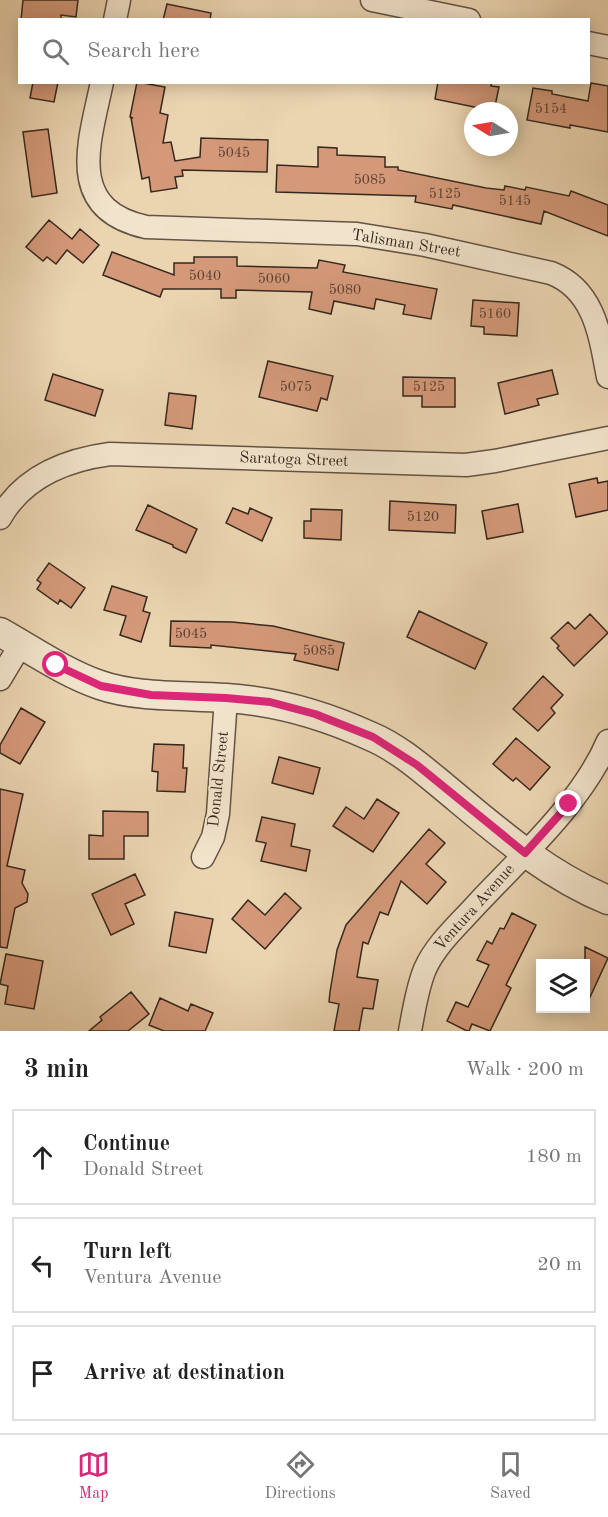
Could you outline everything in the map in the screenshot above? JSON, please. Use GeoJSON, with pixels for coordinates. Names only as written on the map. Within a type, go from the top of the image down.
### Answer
{"type":"FeatureCollection","features":[{"type":"Feature","properties":{"kind":"street"},"geometry":{"type":"LineString","coordinates":[[115,18],[119,0]]}},
{"type":"Feature","properties":{"kind":"street"},"geometry":{"type":"LineString","coordinates":[[372,0],[400,3],[461,18]]}},
{"type":"Feature","properties":{"kind":"street"},"geometry":{"type":"LineString","coordinates":[[590,43],[608,47]]}},
{"type":"Feature","properties":{"kind":"street","name":"Talisman Street"},"geometry":{"type":"LineString","coordinates":[[102,84],[87,152],[89,179],[104,205],[123,220],[146,227],[357,234],[425,245],[551,273],[576,287],[585,300],[594,318],[601,341],[608,377]]}},
{"type":"Feature","properties":{"kind":"street","name":"Saratoga Street"},"geometry":{"type":"LineString","coordinates":[[0,518],[21,490],[41,475],[87,457],[110,454],[466,465],[608,438]]}},
{"type":"Feature","properties":{"kind":"street"},"geometry":{"type":"LineString","coordinates":[[0,680],[11,638],[56,665],[101,686],[151,695],[226,698],[281,705],[315,714],[373,737],[417,765],[525,853],[567,881],[608,900]]}},
{"type":"Feature","properties":{"kind":"street","name":"Donald Street"},"geometry":{"type":"LineString","coordinates":[[203,857],[213,837],[218,814],[226,698]]}},
{"type":"Feature","properties":{"kind":"street","name":"Ventura Avenue"},"geometry":{"type":"LineString","coordinates":[[410,1031],[416,999],[426,967],[444,940],[525,853],[584,784],[597,765],[608,741]]}},
{"type":"Feature","properties":{"kind":"building"},"geometry":{"type":"Polygon","coordinates":[[[23,0],[78,0],[76,17],[61,15],[61,18],[21,18],[23,0]]]}},
{"type":"Feature","properties":{"kind":"building"},"geometry":{"type":"Polygon","coordinates":[[[167,4],[211,13],[210,18],[164,18],[167,4]]]}},
{"type":"Feature","properties":{"kind":"building"},"geometry":{"type":"Polygon","coordinates":[[[591,83],[608,86],[608,132],[527,120],[533,88],[588,101],[591,83]]]}},
{"type":"Feature","properties":{"kind":"building"},"geometry":{"type":"Polygon","coordinates":[[[33,84],[58,84],[54,102],[30,98],[33,84]]]}},
{"type":"Feature","properties":{"kind":"building"},"geometry":{"type":"Polygon","coordinates":[[[137,84],[165,87],[160,113],[168,115],[163,143],[171,142],[175,161],[200,157],[201,138],[268,140],[267,172],[182,170],[183,176],[175,177],[177,188],[151,192],[149,177],[142,179],[131,118],[133,118],[130,117],[137,84]]]}},
{"type":"Feature","properties":{"kind":"building"},"geometry":{"type":"Polygon","coordinates":[[[438,84],[492,84],[491,86],[499,87],[496,102],[464,102],[464,105],[435,99],[438,84]]]}},
{"type":"Feature","properties":{"kind":"building"},"geometry":{"type":"Polygon","coordinates":[[[48,129],[57,193],[32,197],[23,132],[48,129]]]}},
{"type":"Feature","properties":{"kind":"building"},"geometry":{"type":"Polygon","coordinates":[[[318,147],[337,148],[337,155],[385,157],[385,167],[398,167],[398,170],[486,188],[504,190],[505,186],[525,190],[526,187],[569,196],[571,191],[608,205],[608,236],[544,211],[541,224],[453,205],[452,209],[415,202],[416,196],[276,192],[277,165],[318,167],[318,147]]]}},
{"type":"Feature","properties":{"kind":"building"},"geometry":{"type":"Polygon","coordinates":[[[49,220],[72,239],[80,229],[99,245],[83,263],[67,250],[56,264],[47,257],[43,261],[26,247],[49,220]]]}},
{"type":"Feature","properties":{"kind":"building"},"geometry":{"type":"Polygon","coordinates":[[[112,252],[174,275],[174,263],[194,263],[194,257],[237,257],[237,266],[317,268],[319,260],[345,265],[343,272],[437,289],[431,319],[403,314],[405,305],[376,299],[374,309],[334,301],[331,314],[309,309],[312,292],[236,290],[236,298],[221,298],[221,289],[163,289],[160,297],[103,275],[112,252]]]}},
{"type":"Feature","properties":{"kind":"building"},"geometry":{"type":"Polygon","coordinates":[[[473,300],[519,303],[517,336],[484,334],[484,327],[471,326],[473,300]]]}},
{"type":"Feature","properties":{"kind":"building"},"geometry":{"type":"Polygon","coordinates":[[[268,361],[333,376],[327,400],[321,398],[317,411],[259,397],[268,361]]]}},
{"type":"Feature","properties":{"kind":"building"},"geometry":{"type":"Polygon","coordinates":[[[552,370],[558,394],[537,399],[539,405],[505,414],[498,383],[552,370]]]}},
{"type":"Feature","properties":{"kind":"building"},"geometry":{"type":"Polygon","coordinates":[[[53,374],[103,390],[95,416],[45,400],[53,374]]]}},
{"type":"Feature","properties":{"kind":"building"},"geometry":{"type":"Polygon","coordinates":[[[403,377],[455,378],[455,407],[422,407],[422,396],[403,396],[403,377]]]}},
{"type":"Feature","properties":{"kind":"building"},"geometry":{"type":"Polygon","coordinates":[[[169,393],[196,396],[192,429],[165,425],[169,393]]]}},
{"type":"Feature","properties":{"kind":"building"},"geometry":{"type":"Polygon","coordinates":[[[597,478],[598,483],[608,481],[608,510],[576,517],[569,484],[597,478]]]}},
{"type":"Feature","properties":{"kind":"building"},"geometry":{"type":"Polygon","coordinates":[[[390,501],[456,505],[455,533],[389,530],[390,501]]]}},
{"type":"Feature","properties":{"kind":"building"},"geometry":{"type":"Polygon","coordinates":[[[518,504],[523,532],[487,539],[482,511],[518,504]]]}},
{"type":"Feature","properties":{"kind":"building"},"geometry":{"type":"Polygon","coordinates":[[[148,505],[197,529],[186,553],[173,545],[136,530],[148,505]]]}},
{"type":"Feature","properties":{"kind":"building"},"geometry":{"type":"Polygon","coordinates":[[[233,508],[248,514],[250,508],[272,518],[262,541],[226,523],[233,508]]]}},
{"type":"Feature","properties":{"kind":"building"},"geometry":{"type":"Polygon","coordinates":[[[311,509],[342,510],[341,540],[304,538],[304,521],[311,521],[311,509]]]}},
{"type":"Feature","properties":{"kind":"building"},"geometry":{"type":"Polygon","coordinates":[[[49,563],[85,588],[71,608],[60,600],[58,604],[37,589],[41,583],[37,580],[49,563]]]}},
{"type":"Feature","properties":{"kind":"building"},"geometry":{"type":"Polygon","coordinates":[[[112,586],[147,597],[143,611],[150,613],[141,642],[120,635],[126,616],[104,610],[112,586]]]}},
{"type":"Feature","properties":{"kind":"building"},"geometry":{"type":"Polygon","coordinates":[[[419,611],[487,643],[475,669],[407,637],[419,611]]]}},
{"type":"Feature","properties":{"kind":"building"},"geometry":{"type":"Polygon","coordinates":[[[590,614],[608,633],[574,666],[551,638],[568,622],[575,629],[590,614]]]}},
{"type":"Feature","properties":{"kind":"building"},"geometry":{"type":"Polygon","coordinates":[[[171,621],[232,622],[273,626],[344,643],[338,670],[294,660],[296,654],[211,645],[211,648],[170,646],[171,621]]]}},
{"type":"Feature","properties":{"kind":"building"},"geometry":{"type":"Polygon","coordinates":[[[543,676],[563,695],[551,708],[555,713],[538,731],[513,709],[543,676]]]}},
{"type":"Feature","properties":{"kind":"building"},"geometry":{"type":"Polygon","coordinates":[[[21,708],[45,722],[20,764],[0,753],[0,745],[21,708]]]}},
{"type":"Feature","properties":{"kind":"building"},"geometry":{"type":"Polygon","coordinates":[[[516,738],[550,767],[530,790],[516,778],[513,781],[493,764],[516,738]]]}},
{"type":"Feature","properties":{"kind":"building"},"geometry":{"type":"Polygon","coordinates":[[[154,744],[184,745],[183,768],[187,768],[185,792],[157,791],[158,772],[152,771],[154,744]]]}},
{"type":"Feature","properties":{"kind":"building"},"geometry":{"type":"Polygon","coordinates":[[[279,757],[320,768],[313,794],[272,783],[279,757]]]}},
{"type":"Feature","properties":{"kind":"building"},"geometry":{"type":"Polygon","coordinates":[[[0,789],[23,794],[7,866],[25,870],[22,883],[28,894],[27,902],[15,908],[7,948],[0,947],[0,789]]]}},
{"type":"Feature","properties":{"kind":"building"},"geometry":{"type":"Polygon","coordinates":[[[377,799],[399,813],[373,852],[333,826],[346,807],[364,819],[377,799]]]}},
{"type":"Feature","properties":{"kind":"building"},"geometry":{"type":"Polygon","coordinates":[[[103,811],[148,812],[148,836],[124,836],[124,859],[89,859],[89,835],[103,836],[103,811]]]}},
{"type":"Feature","properties":{"kind":"building"},"geometry":{"type":"Polygon","coordinates":[[[262,817],[295,824],[291,846],[310,850],[306,871],[261,861],[266,843],[256,841],[262,817]]]}},
{"type":"Feature","properties":{"kind":"building"},"geometry":{"type":"Polygon","coordinates":[[[429,829],[445,843],[426,864],[446,882],[427,904],[401,881],[388,915],[380,912],[368,944],[363,942],[357,977],[378,980],[373,1009],[363,1008],[359,1031],[334,1031],[339,1004],[329,1002],[330,992],[337,950],[346,925],[429,829]]]}},
{"type":"Feature","properties":{"kind":"building"},"geometry":{"type":"Polygon","coordinates":[[[135,874],[145,895],[125,904],[134,924],[111,935],[92,894],[135,874]]]}},
{"type":"Feature","properties":{"kind":"building"},"geometry":{"type":"Polygon","coordinates":[[[285,893],[301,908],[265,949],[232,919],[248,900],[265,915],[285,893]]]}},
{"type":"Feature","properties":{"kind":"building"},"geometry":{"type":"Polygon","coordinates":[[[175,912],[213,919],[206,953],[169,946],[175,912]]]}},
{"type":"Feature","properties":{"kind":"building"},"geometry":{"type":"Polygon","coordinates":[[[512,913],[536,925],[506,985],[511,988],[490,1031],[472,1024],[467,1031],[447,1021],[456,1002],[468,1007],[489,965],[477,960],[487,941],[492,944],[500,928],[504,929],[512,913]]]}},
{"type":"Feature","properties":{"kind":"building"},"geometry":{"type":"Polygon","coordinates":[[[585,947],[608,958],[590,997],[590,959],[585,959],[585,947]]]}},
{"type":"Feature","properties":{"kind":"building"},"geometry":{"type":"Polygon","coordinates":[[[6,954],[43,961],[34,1009],[5,1004],[8,986],[0,984],[6,954]]]}},
{"type":"Feature","properties":{"kind":"building"},"geometry":{"type":"Polygon","coordinates":[[[131,992],[149,1014],[128,1031],[89,1031],[102,1020],[100,1017],[131,992]]]}},
{"type":"Feature","properties":{"kind":"building"},"geometry":{"type":"Polygon","coordinates":[[[160,998],[188,1011],[191,1004],[213,1013],[205,1031],[164,1031],[149,1025],[160,998]]]}},
{"type":"Feature","properties":{"kind":"route"},"geometry":{"type":"LineString","coordinates":[[56,665],[101,686],[151,695],[270,702],[315,714],[373,737],[417,765],[525,853],[569,804]]}}]}
